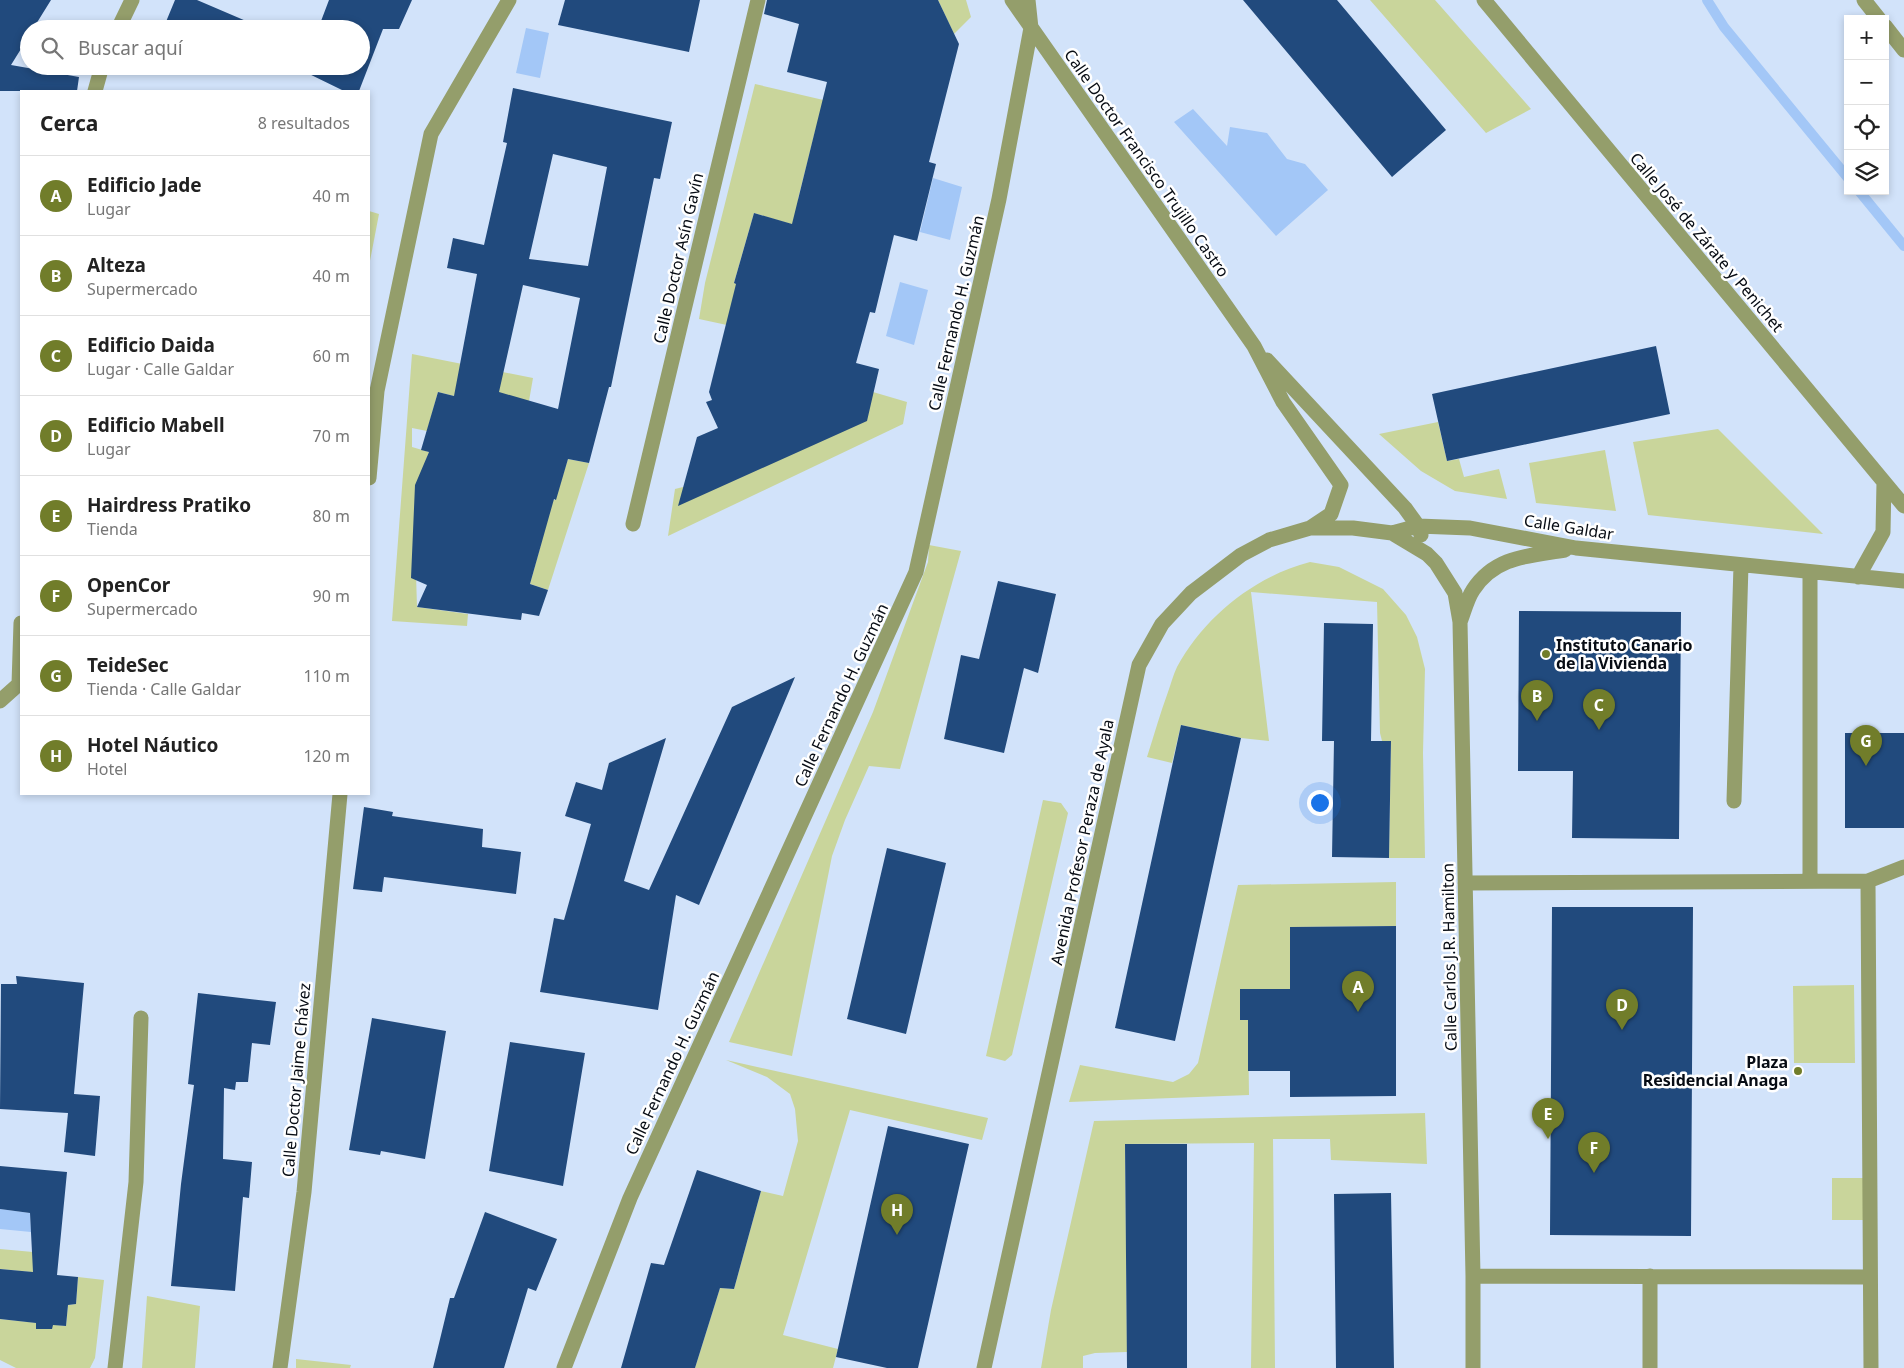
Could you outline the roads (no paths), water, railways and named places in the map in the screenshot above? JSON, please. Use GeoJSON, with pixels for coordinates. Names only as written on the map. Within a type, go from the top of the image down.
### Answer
{"type":"FeatureCollection","features":[{"type":"Feature","properties":{"kind":"street"},"geometry":{"type":"LineString","coordinates":[[122,20],[132,0]]}},
{"type":"Feature","properties":{"kind":"street"},"geometry":{"type":"LineString","coordinates":[[370,467],[377,391],[431,134],[509,0]]}},
{"type":"Feature","properties":{"kind":"street","name":"Calle Doctor Asín Gavín"},"geometry":{"type":"LineString","coordinates":[[633,524],[758,0]]}},
{"type":"Feature","properties":{"kind":"street","name":"Calle Doctor Francisco Trujillo Castro"},"geometry":{"type":"LineString","coordinates":[[1012,0],[1254,346],[1283,402],[1341,485],[1331,514],[1310,528]]}},
{"type":"Feature","properties":{"kind":"street","name":"Calle Fernando H. Guzmán"},"geometry":{"type":"LineString","coordinates":[[564,1368],[630,1198],[916,572],[999,199],[1031,28],[1028,0]]}},
{"type":"Feature","properties":{"kind":"street","name":"Calle José de Zárate y Penichet"},"geometry":{"type":"LineString","coordinates":[[1484,0],[1904,506]]}},
{"type":"Feature","properties":{"kind":"street"},"geometry":{"type":"LineString","coordinates":[[1864,0],[1876,15]]}},
{"type":"Feature","properties":{"kind":"street"},"geometry":{"type":"LineString","coordinates":[[1889,31],[1904,50]]}},
{"type":"Feature","properties":{"kind":"street"},"geometry":{"type":"LineString","coordinates":[[95,90],[99,75]]}},
{"type":"Feature","properties":{"kind":"street","name":"Calle Doctor Francisco Trujillo Castro"},"geometry":{"type":"LineString","coordinates":[[1254,346],[1405,508],[1418,526],[1427,554]]}},
{"type":"Feature","properties":{"kind":"street"},"geometry":{"type":"LineString","coordinates":[[1858,576],[1883,532],[1884,482]]}},
{"type":"Feature","properties":{"kind":"street","name":"Calle Galdar"},"geometry":{"type":"LineString","coordinates":[[1392,533],[1418,526],[1470,528],[1576,548],[1904,581]]}},
{"type":"Feature","properties":{"kind":"street","name":"Avenida Profesor Peraza de Ayala"},"geometry":{"type":"LineString","coordinates":[[984,1368],[1139,665],[1162,624],[1191,593],[1241,555],[1269,540],[1310,528],[1352,528],[1392,533],[1427,554]]}},
{"type":"Feature","properties":{"kind":"street"},"geometry":{"type":"LineString","coordinates":[[1460,622],[1473,590],[1488,573],[1502,564],[1510,559],[1576,548]]}},
{"type":"Feature","properties":{"kind":"street","name":"Calle Carlos J.R. Hamilton"},"geometry":{"type":"LineString","coordinates":[[1427,554],[1436,563],[1455,593],[1460,622],[1473,1276],[1473,1368]]}},
{"type":"Feature","properties":{"kind":"street"},"geometry":{"type":"LineString","coordinates":[[1734,800],[1741,565]]}},
{"type":"Feature","properties":{"kind":"street"},"geometry":{"type":"LineString","coordinates":[[1810,572],[1810,881]]}},
{"type":"Feature","properties":{"kind":"street"},"geometry":{"type":"LineString","coordinates":[[0,701],[19,684],[20,654]]}},
{"type":"Feature","properties":{"kind":"street","name":"Calle Doctor Jaime Chávez"},"geometry":{"type":"LineString","coordinates":[[280,1368],[304,1192],[340,795]]}},
{"type":"Feature","properties":{"kind":"street"},"geometry":{"type":"LineString","coordinates":[[1466,883],[1868,881],[1904,867]]}},
{"type":"Feature","properties":{"kind":"street"},"geometry":{"type":"LineString","coordinates":[[1868,881],[1871,1368]]}},
{"type":"Feature","properties":{"kind":"street"},"geometry":{"type":"LineString","coordinates":[[115,1368],[136,1182],[141,1018]]}},
{"type":"Feature","properties":{"kind":"street"},"geometry":{"type":"LineString","coordinates":[[1473,1276],[1870,1277]]}},
{"type":"Feature","properties":{"kind":"street"},"geometry":{"type":"LineString","coordinates":[[1650,1276],[1650,1368]]}},
{"type":"Feature","properties":{"kind":"water"},"geometry":{"type":"Polygon","coordinates":[[[526,28],[549,33],[540,78],[516,73],[526,28]]]}},
{"type":"Feature","properties":{"kind":"water"},"geometry":{"type":"Polygon","coordinates":[[[1193,109],[1227,146],[1230,127],[1267,133],[1287,159],[1305,164],[1328,190],[1276,236],[1174,122],[1193,109]]]}},
{"type":"Feature","properties":{"kind":"water"},"geometry":{"type":"Polygon","coordinates":[[[933,178],[962,187],[950,240],[920,232],[933,178]]]}},
{"type":"Feature","properties":{"kind":"water"},"geometry":{"type":"Polygon","coordinates":[[[900,282],[928,290],[914,345],[886,336],[900,282]]]}},
{"type":"Feature","properties":{"kind":"water"},"geometry":{"type":"Polygon","coordinates":[[[0,1209],[30,1213],[31,1232],[0,1229],[0,1209]]]}},
{"type":"Feature","properties":{"kind":"waterway"},"geometry":{"type":"LineString","coordinates":[[1707,0],[1724,27],[1844,173]]}},
{"type":"Feature","properties":{"kind":"waterway"},"geometry":{"type":"LineString","coordinates":[[1862,195],[1904,246]]}},
{"type":"Feature","properties":{"kind":"place","name":"Instituto Canario de la Vivienda"},"geometry":{"type":"Point","coordinates":[1546,654]}},
{"type":"Feature","properties":{"kind":"place","name":"Alteza"},"geometry":{"type":"Point","coordinates":[1537,721]}},
{"type":"Feature","properties":{"kind":"place","name":"Edificio Daida"},"geometry":{"type":"Point","coordinates":[1599,730]}},
{"type":"Feature","properties":{"kind":"place","name":"TeideSec"},"geometry":{"type":"Point","coordinates":[1866,766]}},
{"type":"Feature","properties":{"kind":"place","name":"Edificio Jade"},"geometry":{"type":"Point","coordinates":[1358,1012]}},
{"type":"Feature","properties":{"kind":"place","name":"Edificio Mabell"},"geometry":{"type":"Point","coordinates":[1622,1030]}},
{"type":"Feature","properties":{"kind":"place","name":"Plaza Residencial Anaga"},"geometry":{"type":"Point","coordinates":[1798,1071]}},
{"type":"Feature","properties":{"kind":"place","name":"Hairdress Pratiko"},"geometry":{"type":"Point","coordinates":[1548,1139]}},
{"type":"Feature","properties":{"kind":"place","name":"OpenCor"},"geometry":{"type":"Point","coordinates":[1594,1173]}},
{"type":"Feature","properties":{"kind":"place","name":"Hotel Náutico"},"geometry":{"type":"Point","coordinates":[897,1235]}}]}
